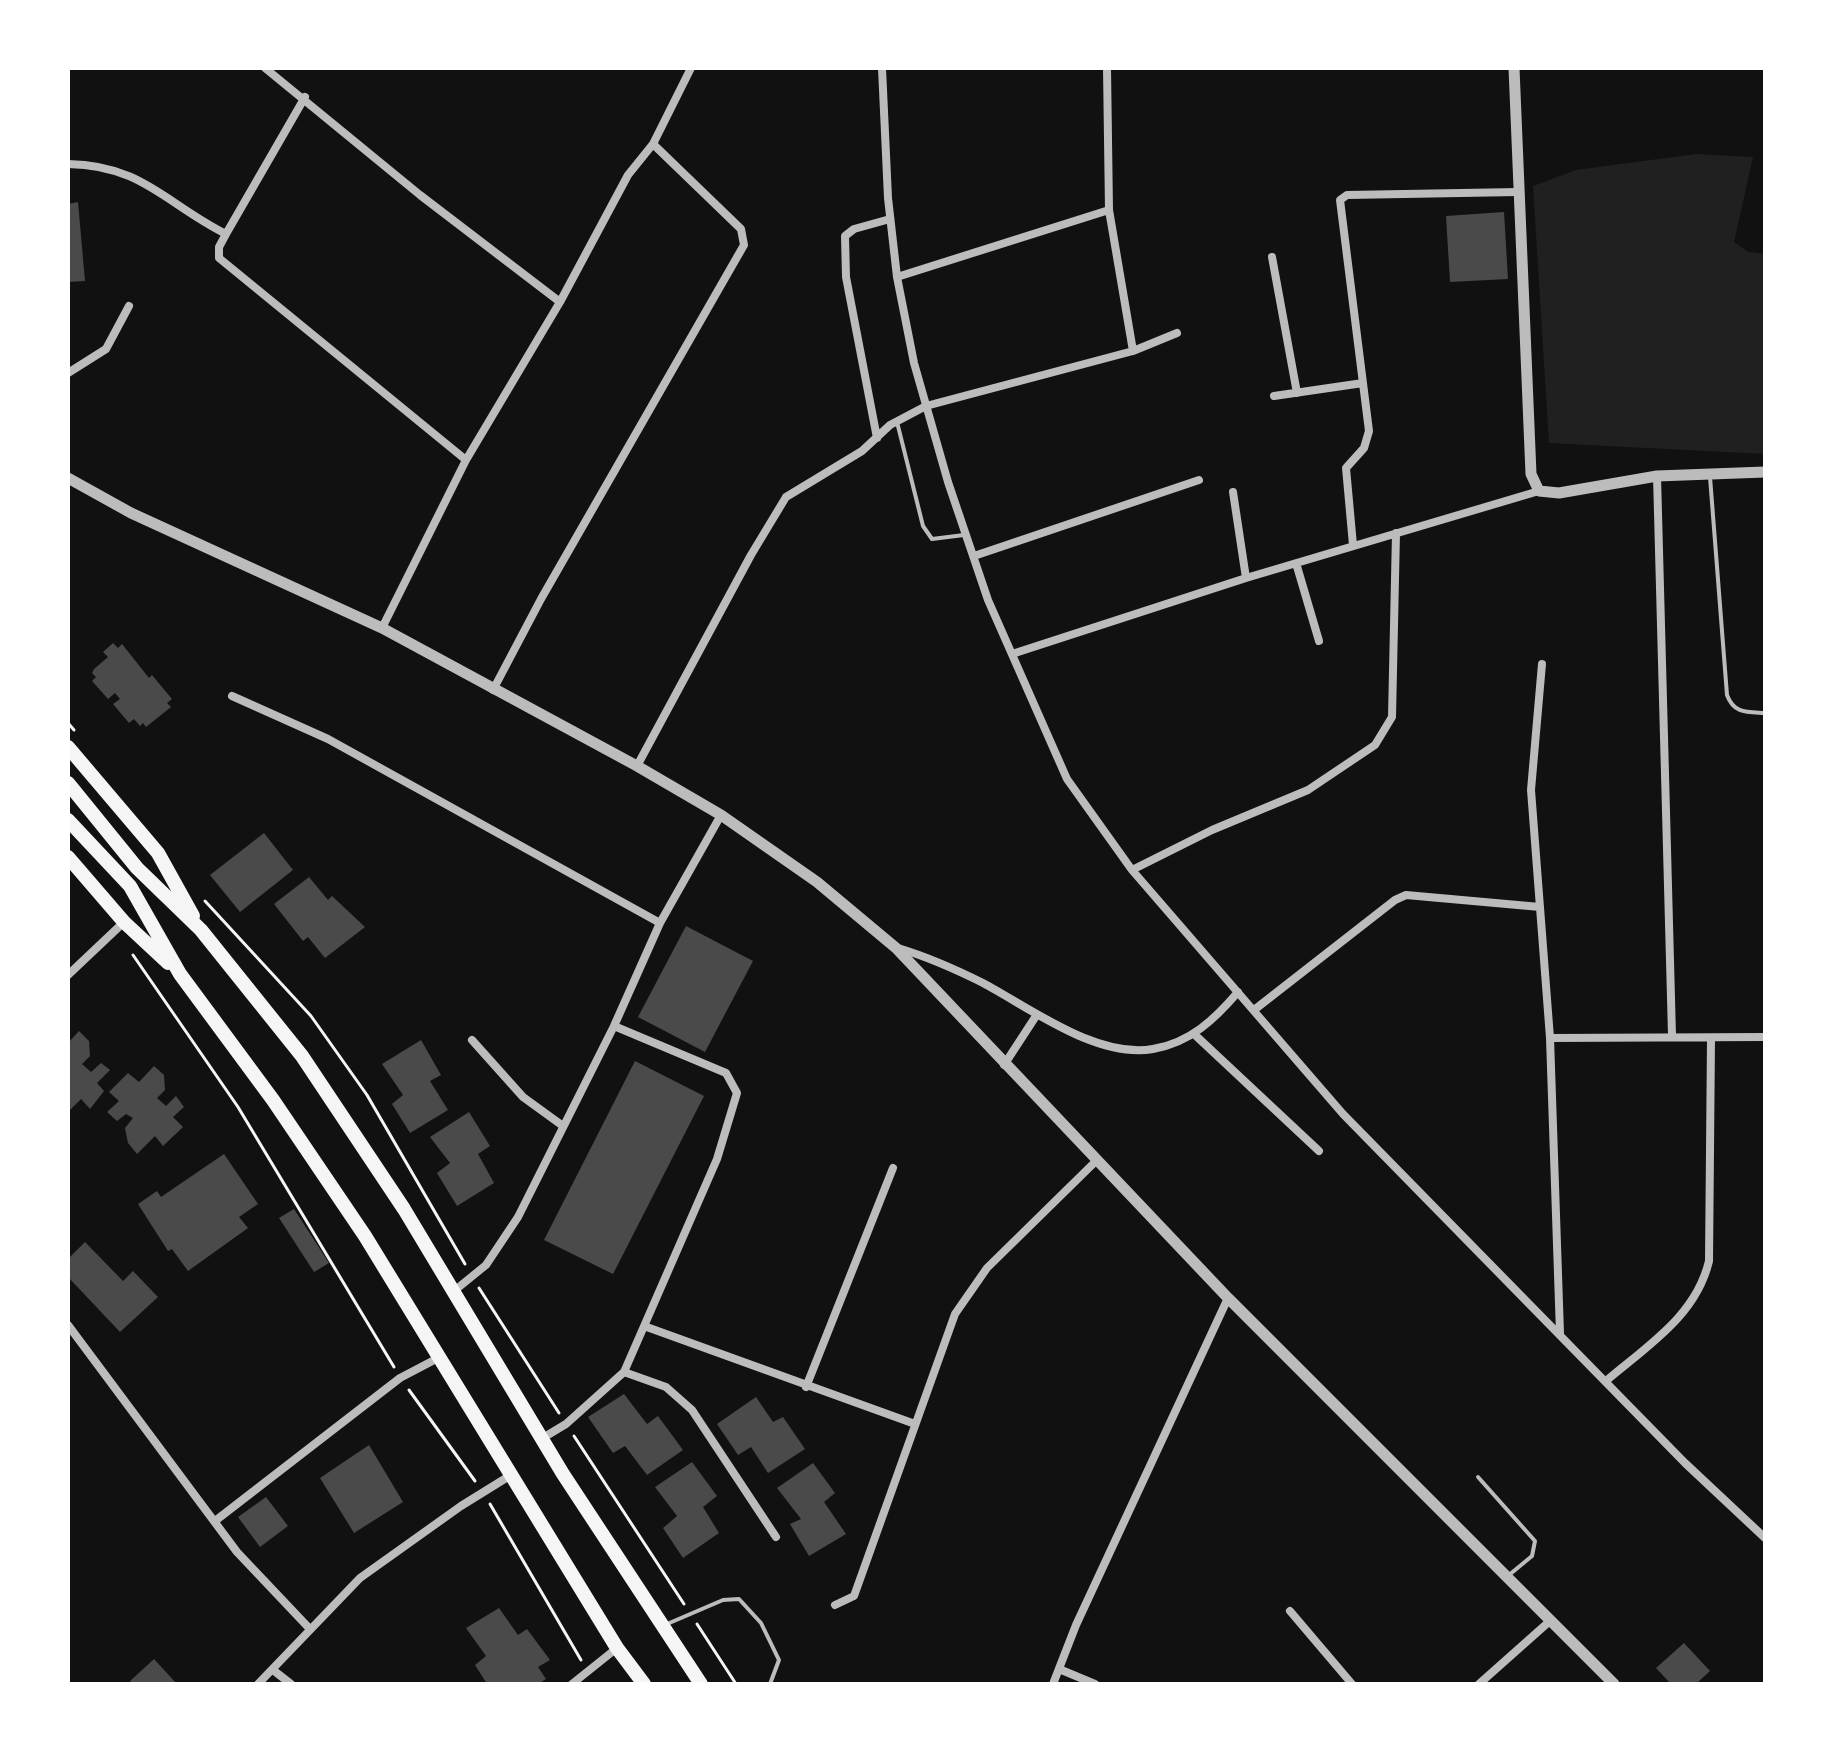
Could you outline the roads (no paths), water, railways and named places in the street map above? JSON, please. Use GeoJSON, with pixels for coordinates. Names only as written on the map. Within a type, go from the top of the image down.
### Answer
{"type":"FeatureCollection","features":[{"type":"Feature","properties":{"kind":"main road"},"geometry":{"type":"LineString","coordinates":[[68,747],[158,853],[201,930]]}},
{"type":"Feature","properties":{"kind":"main road"},"geometry":{"type":"LineString","coordinates":[[68,783],[137,868],[201,930],[302,1056],[454,1291],[541,1439],[701,1684]]}},
{"type":"Feature","properties":{"kind":"main road"},"geometry":{"type":"LineString","coordinates":[[68,820],[130,886],[180,974],[273,1100],[441,1357],[617,1648],[644,1684]]}},
{"type":"Feature","properties":{"kind":"main road"},"geometry":{"type":"LineString","coordinates":[[68,857],[124,922],[180,974]]}},
{"type":"Feature","properties":{"kind":"street"},"geometry":{"type":"LineString","coordinates":[[265,68],[305,97],[420,195],[560,302]]}},
{"type":"Feature","properties":{"kind":"street"},"geometry":{"type":"LineString","coordinates":[[382,628],[466,460],[560,302],[628,175],[653,144],[691,68]]}},
{"type":"Feature","properties":{"kind":"street"},"geometry":{"type":"LineString","coordinates":[[882,68],[890,219],[897,277],[926,406],[974,556],[1012,654],[1067,779],[1132,870],[1343,1114],[1685,1463],[1764,1535]]}},
{"type":"Feature","properties":{"kind":"street"},"geometry":{"type":"LineString","coordinates":[[1107,68],[1109,210],[1133,351]]}},
{"type":"Feature","properties":{"kind":"street"},"geometry":{"type":"LineString","coordinates":[[1514,68],[1531,474],[1539,491]]}},
{"type":"Feature","properties":{"kind":"street"},"geometry":{"type":"LineString","coordinates":[[305,97],[219,247],[223,263],[466,460]]}},
{"type":"Feature","properties":{"kind":"street"},"geometry":{"type":"LineString","coordinates":[[493,690],[548,586],[744,245],[741,229],[653,144]]}},
{"type":"Feature","properties":{"kind":"street"},"geometry":{"type":"LineString","coordinates":[[68,164],[91,165],[138,177],[226,234]]}},
{"type":"Feature","properties":{"kind":"street"},"geometry":{"type":"LineString","coordinates":[[1353,545],[1345,477],[1349,461],[1368,441],[1340,200],[1347,195],[1518,192]]}},
{"type":"Feature","properties":{"kind":"street"},"geometry":{"type":"LineString","coordinates":[[897,277],[1109,210]]}},
{"type":"Feature","properties":{"kind":"street"},"geometry":{"type":"LineString","coordinates":[[877,438],[846,277],[845,236],[854,229],[890,219]]}},
{"type":"Feature","properties":{"kind":"street"},"geometry":{"type":"LineString","coordinates":[[1272,257],[1297,393]]}},
{"type":"Feature","properties":{"kind":"street"},"geometry":{"type":"LineString","coordinates":[[68,373],[106,349],[129,306]]}},
{"type":"Feature","properties":{"kind":"street"},"geometry":{"type":"LineString","coordinates":[[637,766],[751,555],[786,497],[926,406],[1133,351],[1177,333]]}},
{"type":"Feature","properties":{"kind":"street"},"geometry":{"type":"LineString","coordinates":[[1274,396],[1363,383]]}},
{"type":"Feature","properties":{"kind":"street"},"geometry":{"type":"LineString","coordinates":[[1012,654],[1246,578],[1539,491],[1559,493],[1657,476],[1765,472]]}},
{"type":"Feature","properties":{"kind":"street"},"geometry":{"type":"LineString","coordinates":[[1657,476],[1672,1035]]}},
{"type":"Feature","properties":{"kind":"street"},"geometry":{"type":"LineString","coordinates":[[68,478],[131,513],[382,628],[721,815],[817,882],[896,948],[1095,1162],[1614,1684]]}},
{"type":"Feature","properties":{"kind":"street"},"geometry":{"type":"LineString","coordinates":[[974,556],[1199,480]]}},
{"type":"Feature","properties":{"kind":"street"},"geometry":{"type":"LineString","coordinates":[[1233,492],[1246,578]]}},
{"type":"Feature","properties":{"kind":"street"},"geometry":{"type":"LineString","coordinates":[[1132,870],[1212,830],[1308,790],[1375,745],[1392,717],[1396,533]]}},
{"type":"Feature","properties":{"kind":"street"},"geometry":{"type":"LineString","coordinates":[[1296,563],[1319,641]]}},
{"type":"Feature","properties":{"kind":"street"},"geometry":{"type":"LineString","coordinates":[[1542,664],[1531,790],[1550,1038],[1560,1333]]}},
{"type":"Feature","properties":{"kind":"street"},"geometry":{"type":"LineString","coordinates":[[232,696],[328,739],[660,923]]}},
{"type":"Feature","properties":{"kind":"street"},"geometry":{"type":"LineString","coordinates":[[454,1291],[486,1265],[502,1241],[614,1026],[660,923],[721,815]]}},
{"type":"Feature","properties":{"kind":"street"},"geometry":{"type":"LineString","coordinates":[[1254,1010],[1395,900],[1406,895],[1540,907]]}},
{"type":"Feature","properties":{"kind":"street"},"geometry":{"type":"LineString","coordinates":[[68,975],[124,922]]}},
{"type":"Feature","properties":{"kind":"street"},"geometry":{"type":"LineString","coordinates":[[896,948],[950,967],[1036,1016],[1104,1043],[1131,1050],[1167,1046],[1194,1034],[1238,992]]}},
{"type":"Feature","properties":{"kind":"street"},"geometry":{"type":"LineString","coordinates":[[1004,1065],[1036,1016]]}},
{"type":"Feature","properties":{"kind":"street"},"geometry":{"type":"LineString","coordinates":[[541,1439],[566,1424],[624,1372],[717,1159],[737,1093],[726,1073],[614,1026]]}},
{"type":"Feature","properties":{"kind":"street"},"geometry":{"type":"LineString","coordinates":[[1194,1034],[1319,1151]]}},
{"type":"Feature","properties":{"kind":"street"},"geometry":{"type":"LineString","coordinates":[[1550,1038],[1672,1035],[1711,1039],[1765,1037]]}},
{"type":"Feature","properties":{"kind":"street"},"geometry":{"type":"LineString","coordinates":[[1606,1381],[1693,1304],[1704,1283],[1709,1261],[1711,1039]]}},
{"type":"Feature","properties":{"kind":"street"},"geometry":{"type":"LineString","coordinates":[[472,1040],[523,1097],[563,1126]]}},
{"type":"Feature","properties":{"kind":"street"},"geometry":{"type":"LineString","coordinates":[[835,1605],[854,1596],[955,1314],[987,1268],[1095,1162]]}},
{"type":"Feature","properties":{"kind":"street"},"geometry":{"type":"LineString","coordinates":[[806,1387],[893,1168]]}},
{"type":"Feature","properties":{"kind":"street"},"geometry":{"type":"LineString","coordinates":[[1053,1684],[1228,1298]]}},
{"type":"Feature","properties":{"kind":"street"},"geometry":{"type":"LineString","coordinates":[[68,1325],[252,1569],[309,1628]]}},
{"type":"Feature","properties":{"kind":"street"},"geometry":{"type":"LineString","coordinates":[[644,1326],[915,1424]]}},
{"type":"Feature","properties":{"kind":"street"},"geometry":{"type":"LineString","coordinates":[[215,1521],[400,1378],[441,1357]]}},
{"type":"Feature","properties":{"kind":"street"},"geometry":{"type":"LineString","coordinates":[[624,1372],[666,1387],[692,1410],[776,1537]]}},
{"type":"Feature","properties":{"kind":"street"},"geometry":{"type":"LineString","coordinates":[[258,1684],[360,1578],[511,1475]]}},
{"type":"Feature","properties":{"kind":"street"},"geometry":{"type":"LineString","coordinates":[[1290,1611],[1352,1684]]}},
{"type":"Feature","properties":{"kind":"street"},"geometry":{"type":"LineString","coordinates":[[1479,1684],[1551,1620]]}},
{"type":"Feature","properties":{"kind":"street"},"geometry":{"type":"LineString","coordinates":[[572,1684],[617,1648]]}},
{"type":"Feature","properties":{"kind":"street"},"geometry":{"type":"LineString","coordinates":[[1059,1669],[1095,1684]]}},
{"type":"Feature","properties":{"kind":"street"},"geometry":{"type":"LineString","coordinates":[[273,1670],[291,1684]]}},
{"type":"Feature","properties":{"kind":"lane"},"geometry":{"type":"LineString","coordinates":[[897,422],[923,526],[932,539],[966,534]]}},
{"type":"Feature","properties":{"kind":"lane"},"geometry":{"type":"LineString","coordinates":[[1710,472],[1727,695],[1731,705],[1740,712],[1765,713]]}},
{"type":"Feature","properties":{"kind":"lane"},"geometry":{"type":"LineString","coordinates":[[1478,1477],[1535,1541],[1532,1556],[1507,1576]]}},
{"type":"Feature","properties":{"kind":"lane"},"geometry":{"type":"LineString","coordinates":[[664,1626],[723,1600],[739,1599],[761,1623],[779,1660],[770,1684]]}}]}
